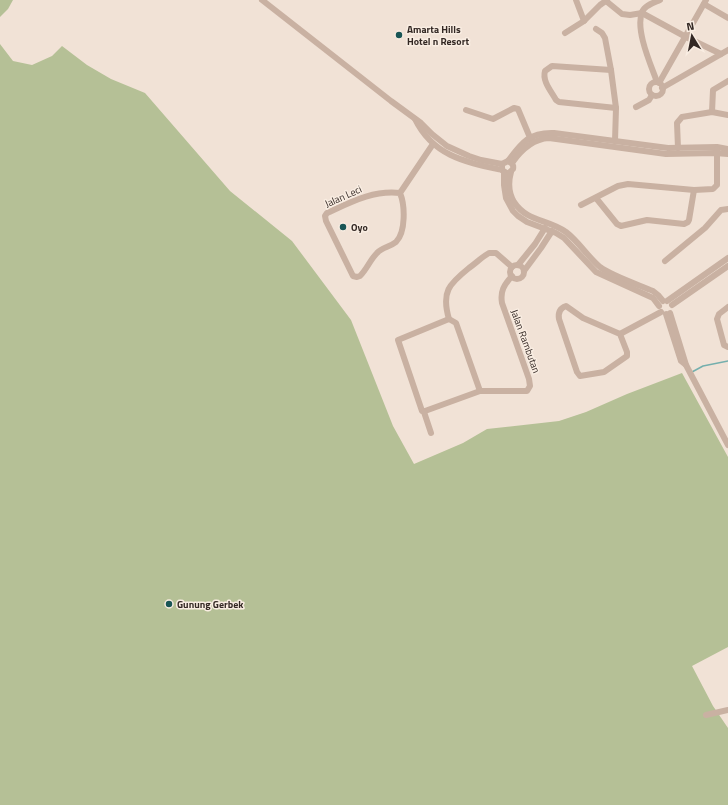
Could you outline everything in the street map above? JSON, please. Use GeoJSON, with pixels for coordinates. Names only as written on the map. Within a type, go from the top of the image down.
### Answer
{"type":"FeatureCollection","features":[{"type":"Feature","properties":{"kind":"street"},"geometry":{"type":"LineString","coordinates":[[262,0],[415,119],[439,140],[472,160]]}},
{"type":"Feature","properties":{"kind":"street"},"geometry":{"type":"LineString","coordinates":[[576,0],[584,20]]}},
{"type":"Feature","properties":{"kind":"street"},"geometry":{"type":"LineString","coordinates":[[565,33],[584,20],[599,3],[607,0],[625,15],[642,13],[721,54]]}},
{"type":"Feature","properties":{"kind":"street"},"geometry":{"type":"LineString","coordinates":[[652,95],[658,95],[662,92],[648,58],[643,40],[641,22],[642,13],[647,6],[660,0]]}},
{"type":"Feature","properties":{"kind":"street"},"geometry":{"type":"LineString","coordinates":[[660,84],[705,2],[728,18]]}},
{"type":"Feature","properties":{"kind":"street"},"geometry":{"type":"LineString","coordinates":[[596,29],[602,33],[605,38],[611,70],[616,108],[615,141]]}},
{"type":"Feature","properties":{"kind":"street"},"geometry":{"type":"LineString","coordinates":[[652,95],[649,89],[653,82],[660,84],[728,50]]}},
{"type":"Feature","properties":{"kind":"street"},"geometry":{"type":"LineString","coordinates":[[611,70],[552,66],[544,71],[544,75],[548,86],[556,100],[559,102],[616,108]]}},
{"type":"Feature","properties":{"kind":"street"},"geometry":{"type":"LineString","coordinates":[[712,112],[713,89],[728,81]]}},
{"type":"Feature","properties":{"kind":"street"},"geometry":{"type":"LineString","coordinates":[[636,107],[649,100],[652,95]]}},
{"type":"Feature","properties":{"kind":"street"},"geometry":{"type":"LineString","coordinates":[[466,110],[493,119],[514,108],[518,109],[531,140]]}},
{"type":"Feature","properties":{"kind":"street"},"geometry":{"type":"LineString","coordinates":[[678,148],[677,123],[679,119],[685,116],[712,112],[728,115]]}},
{"type":"Feature","properties":{"kind":"street"},"geometry":{"type":"LineString","coordinates":[[421,125],[433,144],[452,157],[514,166],[509,182],[510,193],[524,217],[560,228],[568,233],[600,267],[653,291],[658,295],[666,307],[686,366],[728,445]]}},
{"type":"Feature","properties":{"kind":"street"},"geometry":{"type":"LineString","coordinates":[[666,307],[653,298],[600,274],[564,238],[514,211],[506,198],[504,185],[506,166],[521,143],[548,132],[666,154],[728,149]]}},
{"type":"Feature","properties":{"kind":"street"},"geometry":{"type":"LineString","coordinates":[[587,140],[615,141],[662,148],[717,150],[728,154]]}},
{"type":"Feature","properties":{"kind":"street"},"geometry":{"type":"LineString","coordinates":[[400,193],[433,144]]}},
{"type":"Feature","properties":{"kind":"street"},"geometry":{"type":"LineString","coordinates":[[580,205],[618,186],[628,184],[710,190],[716,187],[717,150]]}},
{"type":"Feature","properties":{"kind":"street"},"geometry":{"type":"LineString","coordinates":[[506,166],[508,174],[511,172]]}},
{"type":"Feature","properties":{"kind":"street"},"geometry":{"type":"LineString","coordinates":[[596,198],[617,224],[621,226],[647,220],[684,224],[689,220],[694,190]]}},
{"type":"Feature","properties":{"kind":"street","name":"Jalan Leci"},"geometry":{"type":"LineString","coordinates":[[400,193],[403,203],[403,215],[399,238],[392,244],[377,252],[360,276],[357,277],[351,274],[325,216],[327,213],[358,198],[379,194],[400,193]]}},
{"type":"Feature","properties":{"kind":"street"},"geometry":{"type":"LineString","coordinates":[[665,261],[705,228],[721,210],[728,209]]}},
{"type":"Feature","properties":{"kind":"street"},"geometry":{"type":"LineString","coordinates":[[545,228],[535,244],[510,273],[515,278],[520,278],[523,275],[524,271],[552,231]]}},
{"type":"Feature","properties":{"kind":"street"},"geometry":{"type":"LineString","coordinates":[[449,319],[446,301],[449,289],[454,280],[486,254],[491,252],[496,253],[515,266],[522,267],[524,271]]}},
{"type":"Feature","properties":{"kind":"street"},"geometry":{"type":"LineString","coordinates":[[666,307],[728,258]]}},
{"type":"Feature","properties":{"kind":"street"},"geometry":{"type":"LineString","coordinates":[[620,334],[666,307],[728,266]]}},
{"type":"Feature","properties":{"kind":"street","name":"Jalan Rambutan"},"geometry":{"type":"LineString","coordinates":[[480,391],[524,392],[527,391],[530,386],[529,379],[501,297],[503,288],[512,276]]}},
{"type":"Feature","properties":{"kind":"street"},"geometry":{"type":"LineString","coordinates":[[569,306],[583,318],[620,334],[627,352],[627,356],[604,372],[580,376],[577,372],[559,319],[560,312],[564,307],[569,306]]}},
{"type":"Feature","properties":{"kind":"street"},"geometry":{"type":"LineString","coordinates":[[728,307],[719,314],[717,319],[724,345],[728,347]]}},
{"type":"Feature","properties":{"kind":"street"},"geometry":{"type":"LineString","coordinates":[[424,412],[480,391],[456,323],[449,319]]}},
{"type":"Feature","properties":{"kind":"street"},"geometry":{"type":"LineString","coordinates":[[431,433],[398,340],[449,319]]}},
{"type":"Feature","properties":{"kind":"street"},"geometry":{"type":"LineString","coordinates":[[706,715],[728,710]]}},
{"type":"Feature","properties":{"kind":"green space"},"geometry":{"type":"Polygon","coordinates":[[[0,0],[13,0],[8,9],[0,17],[0,0]]]}},
{"type":"Feature","properties":{"kind":"green space"},"geometry":{"type":"Polygon","coordinates":[[[0,44],[13,61],[32,65],[52,56],[62,46],[87,65],[111,79],[145,93],[230,191],[292,241],[351,320],[393,426],[414,464],[463,443],[487,429],[559,421],[586,412],[627,394],[682,373],[728,457],[728,647],[692,666],[713,706],[728,728],[728,805],[0,805],[0,44]]]}},
{"type":"Feature","properties":{"kind":"waterway"},"geometry":{"type":"LineString","coordinates":[[692,372],[703,366],[728,361]]}},
{"type":"Feature","properties":{"kind":"place","name":"Amarta Hills Hotel n Resort"},"geometry":{"type":"Point","coordinates":[399,35]}},
{"type":"Feature","properties":{"kind":"place","name":"Oyo"},"geometry":{"type":"Point","coordinates":[343,227]}},
{"type":"Feature","properties":{"kind":"place","name":"Gunung Gerbek"},"geometry":{"type":"Point","coordinates":[169,604]}}]}
